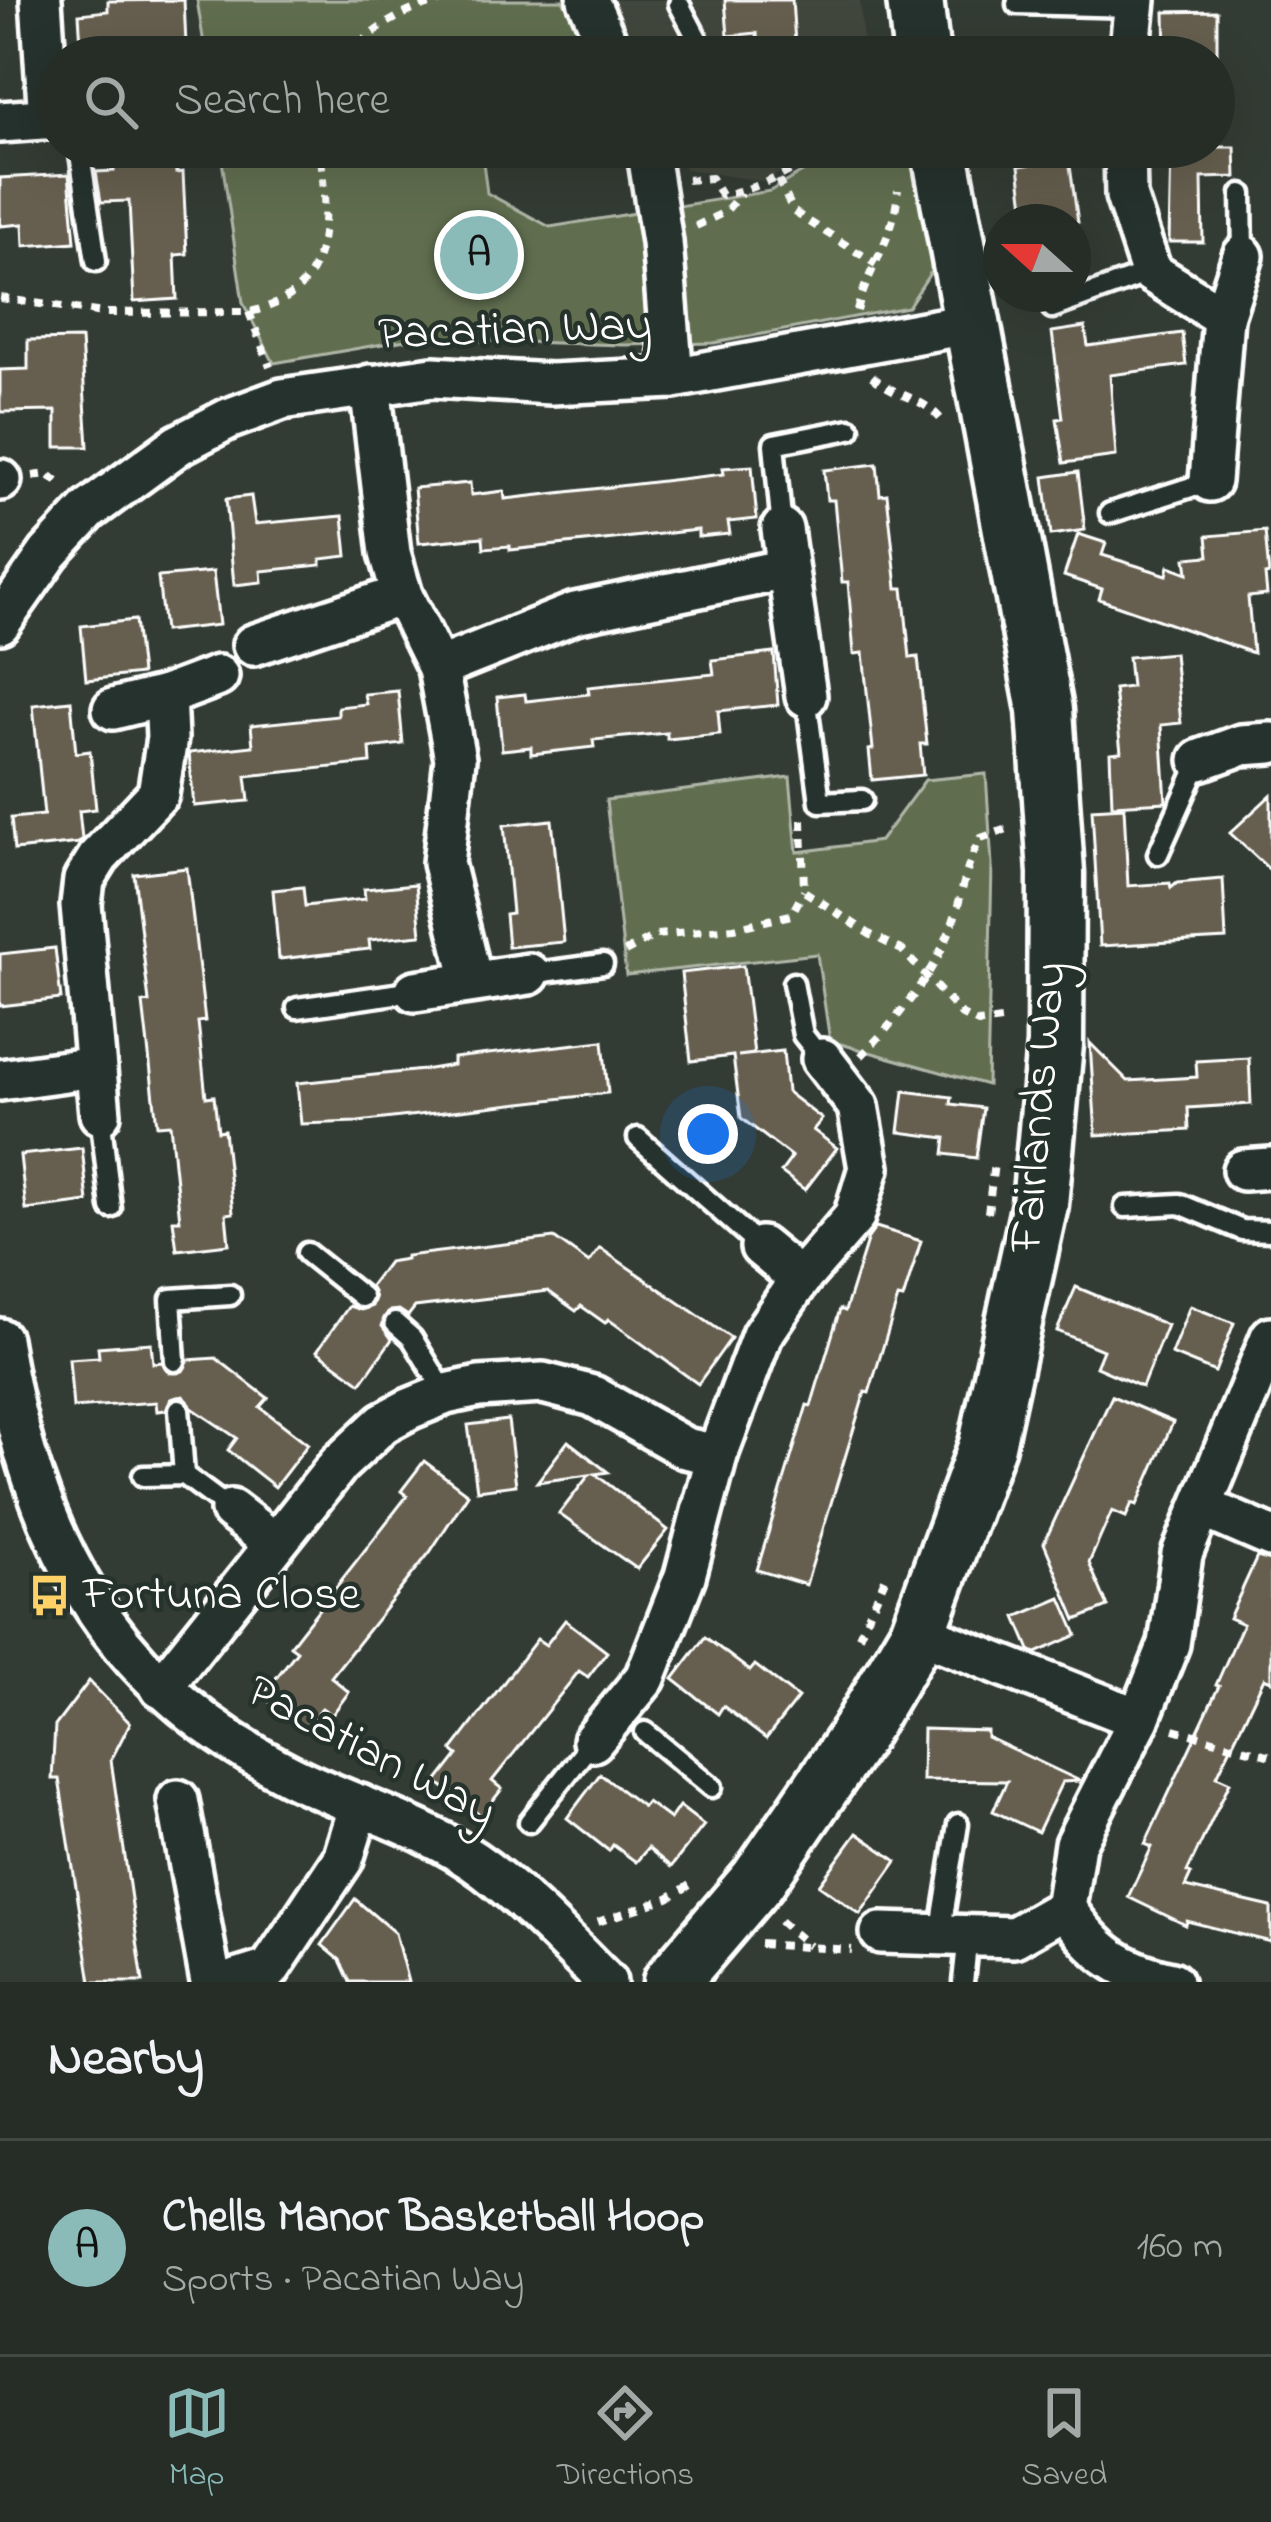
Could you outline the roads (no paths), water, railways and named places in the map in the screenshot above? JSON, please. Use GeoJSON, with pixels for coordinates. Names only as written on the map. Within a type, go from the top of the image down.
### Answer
{"type":"FeatureCollection","features":[{"type":"Feature","properties":{"kind":"main road"},"geometry":{"type":"LineString","coordinates":[[915,0],[919,36]]}},
{"type":"Feature","properties":{"kind":"main road","name":"Fairlands Way"},"geometry":{"type":"LineString","coordinates":[[671,1982],[758,1880],[854,1740],[918,1632],[987,1445],[1040,1204],[1055,1044],[1056,873],[1045,710],[972,323],[919,168]]}},
{"type":"Feature","properties":{"kind":"street"},"geometry":{"type":"LineString","coordinates":[[41,0],[45,36]]}},
{"type":"Feature","properties":{"kind":"street"},"geometry":{"type":"LineString","coordinates":[[588,0],[604,36]]}},
{"type":"Feature","properties":{"kind":"street"},"geometry":{"type":"LineString","coordinates":[[1132,36],[1134,3]]}},
{"type":"Feature","properties":{"kind":"street"},"geometry":{"type":"LineString","coordinates":[[0,122],[36,119]]}},
{"type":"Feature","properties":{"kind":"street"},"geometry":{"type":"LineString","coordinates":[[650,168],[662,242],[673,379]]}},
{"type":"Feature","properties":{"kind":"street"},"geometry":{"type":"LineString","coordinates":[[1125,168],[1126,196],[1151,272],[1223,317]]}},
{"type":"Feature","properties":{"kind":"street"},"geometry":{"type":"LineString","coordinates":[[1210,481],[1223,317],[1244,256]]}},
{"type":"Feature","properties":{"kind":"street","name":"Pacatian Way"},"geometry":{"type":"LineString","coordinates":[[0,623],[49,553],[89,510],[178,445],[282,399],[433,377],[551,384],[673,379],[972,323]]}},
{"type":"Feature","properties":{"kind":"street"},"geometry":{"type":"LineString","coordinates":[[370,385],[389,553],[402,595],[438,668],[455,759],[443,863],[472,982]]}},
{"type":"Feature","properties":{"kind":"street"},"geometry":{"type":"LineString","coordinates":[[782,530],[806,696]]}},
{"type":"Feature","properties":{"kind":"street"},"geometry":{"type":"LineString","coordinates":[[438,668],[575,613],[786,569]]}},
{"type":"Feature","properties":{"kind":"street"},"geometry":{"type":"LineString","coordinates":[[253,645],[402,595]]}},
{"type":"Feature","properties":{"kind":"street"},"geometry":{"type":"LineString","coordinates":[[113,709],[218,676]]}},
{"type":"Feature","properties":{"kind":"street"},"geometry":{"type":"LineString","coordinates":[[100,1114],[81,904],[84,880],[98,856],[158,794],[167,738],[165,696]]}},
{"type":"Feature","properties":{"kind":"street"},"geometry":{"type":"LineString","coordinates":[[1200,760],[1241,745],[1271,742]]}},
{"type":"Feature","properties":{"kind":"street"},"geometry":{"type":"LineString","coordinates":[[415,991],[530,974]]}},
{"type":"Feature","properties":{"kind":"street"},"geometry":{"type":"LineString","coordinates":[[0,1080],[95,1067]]}},
{"type":"Feature","properties":{"kind":"street"},"geometry":{"type":"LineString","coordinates":[[618,1729],[645,1678],[685,1576],[717,1455],[762,1335],[800,1279],[854,1217],[869,1168],[858,1106],[830,1069]]}},
{"type":"Feature","properties":{"kind":"street"},"geometry":{"type":"LineString","coordinates":[[761,1247],[800,1279]]}},
{"type":"Feature","properties":{"kind":"street"},"geometry":{"type":"LineString","coordinates":[[1172,1982],[1140,1975],[1090,1945],[1065,1908],[1075,1844],[1162,1666],[1182,1554],[1271,1337]]}},
{"type":"Feature","properties":{"kind":"street","name":"Pacatian Way"},"geometry":{"type":"LineString","coordinates":[[0,1340],[9,1393],[44,1516],[80,1586],[111,1631],[161,1688],[252,1756],[427,1835],[486,1870],[607,1982]]}},
{"type":"Feature","properties":{"kind":"street"},"geometry":{"type":"LineString","coordinates":[[161,1688],[360,1442],[383,1423],[446,1394],[513,1384],[571,1388],[686,1448],[717,1455]]}},
{"type":"Feature","properties":{"kind":"street"},"geometry":{"type":"LineString","coordinates":[[1202,1507],[1271,1537]]}},
{"type":"Feature","properties":{"kind":"street"},"geometry":{"type":"LineString","coordinates":[[231,1510],[274,1543]]}},
{"type":"Feature","properties":{"kind":"street"},"geometry":{"type":"LineString","coordinates":[[918,1632],[1139,1719]]}},
{"type":"Feature","properties":{"kind":"street"},"geometry":{"type":"LineString","coordinates":[[178,1800],[211,1982]]}},
{"type":"Feature","properties":{"kind":"street"},"geometry":{"type":"LineString","coordinates":[[230,1982],[275,1976],[344,1859],[360,1805]]}},
{"type":"Feature","properties":{"kind":"street"},"geometry":{"type":"LineString","coordinates":[[870,1942],[1014,1936],[1065,1908]]}},
{"type":"Feature","properties":{"kind":"lane"},"geometry":{"type":"LineString","coordinates":[[1017,4],[1134,3]]}},
{"type":"Feature","properties":{"kind":"lane"},"geometry":{"type":"LineString","coordinates":[[680,4],[696,36]]}},
{"type":"Feature","properties":{"kind":"lane"},"geometry":{"type":"LineString","coordinates":[[82,168],[96,261]]}},
{"type":"Feature","properties":{"kind":"lane"},"geometry":{"type":"LineString","coordinates":[[1242,194],[1244,256]]}},
{"type":"Feature","properties":{"kind":"lane"},"geometry":{"type":"LineString","coordinates":[[1091,291],[1151,272]]}},
{"type":"Feature","properties":{"kind":"lane"},"geometry":{"type":"LineString","coordinates":[[782,530],[774,444],[850,429]]}},
{"type":"Feature","properties":{"kind":"lane"},"geometry":{"type":"LineString","coordinates":[[1110,512],[1210,481]]}},
{"type":"Feature","properties":{"kind":"lane"},"geometry":{"type":"LineString","coordinates":[[806,696],[820,802],[862,800]]}},
{"type":"Feature","properties":{"kind":"lane"},"geometry":{"type":"LineString","coordinates":[[1158,854],[1200,760]]}},
{"type":"Feature","properties":{"kind":"lane"},"geometry":{"type":"LineString","coordinates":[[530,974],[603,964]]}},
{"type":"Feature","properties":{"kind":"lane"},"geometry":{"type":"LineString","coordinates":[[793,983],[803,1035],[830,1069]]}},
{"type":"Feature","properties":{"kind":"lane"},"geometry":{"type":"LineString","coordinates":[[297,1008],[415,991]]}},
{"type":"Feature","properties":{"kind":"lane"},"geometry":{"type":"LineString","coordinates":[[100,1114],[111,1208]]}},
{"type":"Feature","properties":{"kind":"lane"},"geometry":{"type":"LineString","coordinates":[[638,1138],[761,1247]]}},
{"type":"Feature","properties":{"kind":"lane"},"geometry":{"type":"LineString","coordinates":[[1125,1207],[1180,1204],[1242,1230],[1271,1231]]}},
{"type":"Feature","properties":{"kind":"lane"},"geometry":{"type":"LineString","coordinates":[[308,1253],[362,1297]]}},
{"type":"Feature","properties":{"kind":"lane"},"geometry":{"type":"LineString","coordinates":[[175,1361],[171,1299],[230,1294]]}},
{"type":"Feature","properties":{"kind":"lane"},"geometry":{"type":"LineString","coordinates":[[394,1323],[412,1338],[446,1394]]}},
{"type":"Feature","properties":{"kind":"lane"},"geometry":{"type":"LineString","coordinates":[[179,1409],[184,1475]]}},
{"type":"Feature","properties":{"kind":"lane"},"geometry":{"type":"LineString","coordinates":[[143,1475],[184,1475],[231,1510]]}},
{"type":"Feature","properties":{"kind":"lane"},"geometry":{"type":"LineString","coordinates":[[530,1822],[618,1729],[712,1786]]}},
{"type":"Feature","properties":{"kind":"lane"},"geometry":{"type":"LineString","coordinates":[[958,1825],[954,1935],[963,1982]]}},
{"type":"Feature","properties":{"kind":"place","name":"Chells Manor Basketball Hoop"},"geometry":{"type":"Point","coordinates":[479,255]}},
{"type":"Feature","properties":{"kind":"place","name":"Fortuna Close"},"geometry":{"type":"Point","coordinates":[49,1596]}}]}
